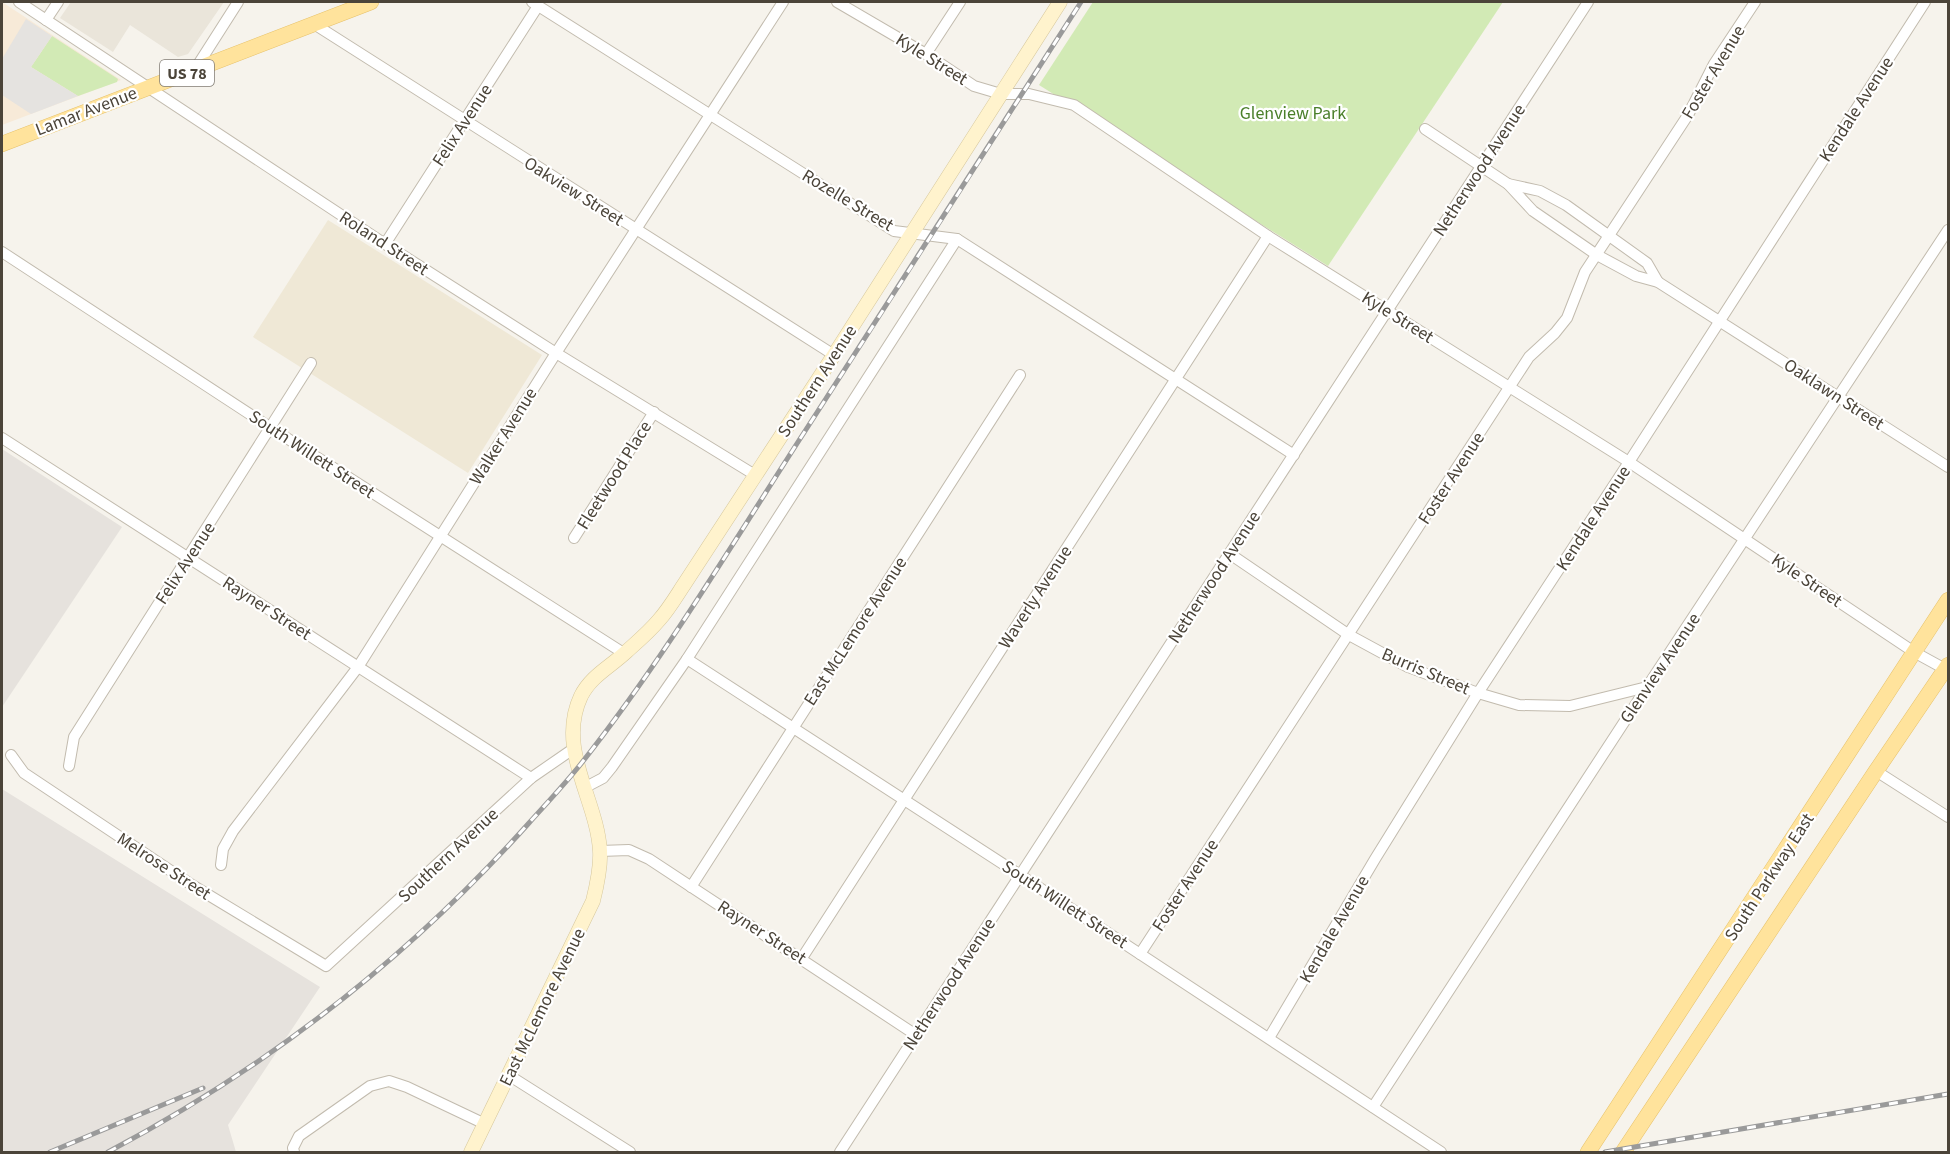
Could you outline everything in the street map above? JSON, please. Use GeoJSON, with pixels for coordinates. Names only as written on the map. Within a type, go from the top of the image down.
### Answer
{"type":"FeatureCollection","features":[{"type":"Feature","properties":{"kind":"main road","name":"Lamar Avenue"},"geometry":{"type":"LineString","coordinates":[[2,144],[371,2]]}},
{"type":"Feature","properties":{"kind":"main road","name":"Southern Avenue"},"geometry":{"type":"LineString","coordinates":[[585,788],[573,749],[574,721],[581,697],[594,678],[625,654],[660,620],[834,355],[1060,2]]}},
{"type":"Feature","properties":{"kind":"main road","name":"South Parkway East"},"geometry":{"type":"LineString","coordinates":[[1588,1152],[1948,600]]}},
{"type":"Feature","properties":{"kind":"main road","name":"South Parkway East"},"geometry":{"type":"LineString","coordinates":[[1623,1152],[1947,667]]}},
{"type":"Feature","properties":{"kind":"main road","name":"East McLemore Avenue"},"geometry":{"type":"LineString","coordinates":[[471,1152],[510,1076],[593,901],[599,875],[600,851],[585,788]]}},
{"type":"Feature","properties":{"kind":"street","name":"Roland Street"},"geometry":{"type":"LineString","coordinates":[[19,2],[385,244],[556,353],[755,475]]}},
{"type":"Feature","properties":{"kind":"street"},"geometry":{"type":"LineString","coordinates":[[46,20],[58,2]]}},
{"type":"Feature","properties":{"kind":"street"},"geometry":{"type":"LineString","coordinates":[[194,71],[238,2]]}},
{"type":"Feature","properties":{"kind":"street","name":"Walker Avenue"},"geometry":{"type":"LineString","coordinates":[[221,865],[223,849],[233,831],[358,667],[556,353],[783,2]]}},
{"type":"Feature","properties":{"kind":"street","name":"Kyle Street"},"geometry":{"type":"LineString","coordinates":[[837,2],[926,54],[974,86],[1001,94],[1029,94],[1074,105],[1268,236],[1629,462],[1914,652],[1947,667]]}},
{"type":"Feature","properties":{"kind":"street"},"geometry":{"type":"LineString","coordinates":[[926,54],[960,2]]}},
{"type":"Feature","properties":{"kind":"street","name":"Netherwood Avenue"},"geometry":{"type":"LineString","coordinates":[[840,1152],[1588,2]]}},
{"type":"Feature","properties":{"kind":"street","name":"Foster Avenue"},"geometry":{"type":"LineString","coordinates":[[1140,954],[1529,357],[1555,333],[1567,318],[1585,272],[1688,115],[1714,64],[1755,2]]}},
{"type":"Feature","properties":{"kind":"street","name":"Kendale Avenue"},"geometry":{"type":"LineString","coordinates":[[1269,1038],[1375,859],[1478,693],[1925,2]]}},
{"type":"Feature","properties":{"kind":"street","name":"Rozelle Street"},"geometry":{"type":"LineString","coordinates":[[535,4],[894,231],[957,239],[1294,455]]}},
{"type":"Feature","properties":{"kind":"street","name":"Felix Avenue"},"geometry":{"type":"LineString","coordinates":[[385,244],[464,121],[535,4]]}},
{"type":"Feature","properties":{"kind":"street","name":"Oakview Street"},"geometry":{"type":"LineString","coordinates":[[314,24],[834,355]]}},
{"type":"Feature","properties":{"kind":"street"},"geometry":{"type":"LineString","coordinates":[[1425,129],[1508,184],[1533,211],[1597,255],[1636,276],[1658,282]]}},
{"type":"Feature","properties":{"kind":"street"},"geometry":{"type":"LineString","coordinates":[[1508,184],[1540,191],[1566,205],[1647,263],[1658,282]]}},
{"type":"Feature","properties":{"kind":"street","name":"Glenview Avenue"},"geometry":{"type":"LineString","coordinates":[[1373,1107],[1948,230]]}},
{"type":"Feature","properties":{"kind":"street","name":"Waverly Avenue"},"geometry":{"type":"LineString","coordinates":[[802,958],[1268,236]]}},
{"type":"Feature","properties":{"kind":"street"},"geometry":{"type":"LineString","coordinates":[[585,788],[603,778],[612,767],[687,659],[957,239]]}},
{"type":"Feature","properties":{"kind":"street","name":"South Willett Street"},"geometry":{"type":"LineString","coordinates":[[2,252],[271,428],[625,654]]}},
{"type":"Feature","properties":{"kind":"street","name":"Oaklawn Street"},"geometry":{"type":"LineString","coordinates":[[1658,282],[1948,467]]}},
{"type":"Feature","properties":{"kind":"street","name":"Felix Avenue"},"geometry":{"type":"LineString","coordinates":[[69,766],[74,736],[311,363]]}},
{"type":"Feature","properties":{"kind":"street","name":"East McLemore Avenue"},"geometry":{"type":"LineString","coordinates":[[691,887],[1020,375]]}},
{"type":"Feature","properties":{"kind":"street","name":"Fleetwood Place"},"geometry":{"type":"LineString","coordinates":[[574,538],[654,412]]}},
{"type":"Feature","properties":{"kind":"street","name":"Rayner Street"},"geometry":{"type":"LineString","coordinates":[[2,438],[531,778]]}},
{"type":"Feature","properties":{"kind":"street","name":"Burris Street"},"geometry":{"type":"LineString","coordinates":[[1230,554],[1349,635],[1408,667],[1478,693],[1519,705],[1570,706],[1647,687]]}},
{"type":"Feature","properties":{"kind":"street","name":"South Willett Street"},"geometry":{"type":"LineString","coordinates":[[687,659],[1441,1152]]}},
{"type":"Feature","properties":{"kind":"street","name":"Southern Avenue"},"geometry":{"type":"LineString","coordinates":[[326,966],[531,778],[573,749]]}},
{"type":"Feature","properties":{"kind":"street","name":"Melrose Street"},"geometry":{"type":"LineString","coordinates":[[10,755],[24,774],[192,885],[326,966]]}},
{"type":"Feature","properties":{"kind":"street"},"geometry":{"type":"LineString","coordinates":[[1876,771],[1948,818]]}},
{"type":"Feature","properties":{"kind":"street","name":"Rayner Street"},"geometry":{"type":"LineString","coordinates":[[600,851],[629,850],[649,859],[916,1035]]}},
{"type":"Feature","properties":{"kind":"street"},"geometry":{"type":"LineString","coordinates":[[510,1076],[630,1152]]}},
{"type":"Feature","properties":{"kind":"street"},"geometry":{"type":"LineString","coordinates":[[294,1152],[293,1148],[299,1136],[370,1086],[389,1081],[407,1087],[485,1124]]}},
{"type":"Feature","properties":{"kind":"shaded area"},"geometry":{"type":"Polygon","coordinates":[[[2,2],[121,80],[2,125],[2,2]]]}},
{"type":"Feature","properties":{"kind":"shaded area"},"geometry":{"type":"Polygon","coordinates":[[[71,2],[224,2],[188,54],[178,57],[130,25],[113,52],[60,18],[71,2]]]}},
{"type":"Feature","properties":{"kind":"shaded area"},"geometry":{"type":"Polygon","coordinates":[[[26,19],[52,36],[31,67],[78,96],[31,114],[2,95],[2,59],[26,19]]]}},
{"type":"Feature","properties":{"kind":"shaded area"},"geometry":{"type":"Polygon","coordinates":[[[328,220],[542,355],[468,473],[253,337],[328,220]]]}},
{"type":"Feature","properties":{"kind":"shaded area"},"geometry":{"type":"Polygon","coordinates":[[[2,449],[122,527],[2,707],[2,449]]]}},
{"type":"Feature","properties":{"kind":"shaded area"},"geometry":{"type":"Polygon","coordinates":[[[2,789],[320,987],[228,1125],[236,1152],[2,1152],[2,789]]]}},
{"type":"Feature","properties":{"kind":"green space","name":"Glenview Park"},"geometry":{"type":"Polygon","coordinates":[[[1093,2],[1503,2],[1328,266],[1039,85],[1093,2]]]}},
{"type":"Feature","properties":{"kind":"green space"},"geometry":{"type":"Polygon","coordinates":[[[52,36],[118,79],[117,82],[78,96],[31,67],[52,36]]]}},
{"type":"Feature","properties":{"kind":"railway"},"geometry":{"type":"LineString","coordinates":[[108,1152],[224,1084],[333,1006],[385,964],[483,872],[574,772],[641,684],[698,599],[1081,2]]}},
{"type":"Feature","properties":{"kind":"railway"},"geometry":{"type":"LineString","coordinates":[[50,1152],[203,1088]]}},
{"type":"Feature","properties":{"kind":"railway"},"geometry":{"type":"LineString","coordinates":[[1605,1152],[1948,1094]]}}]}
